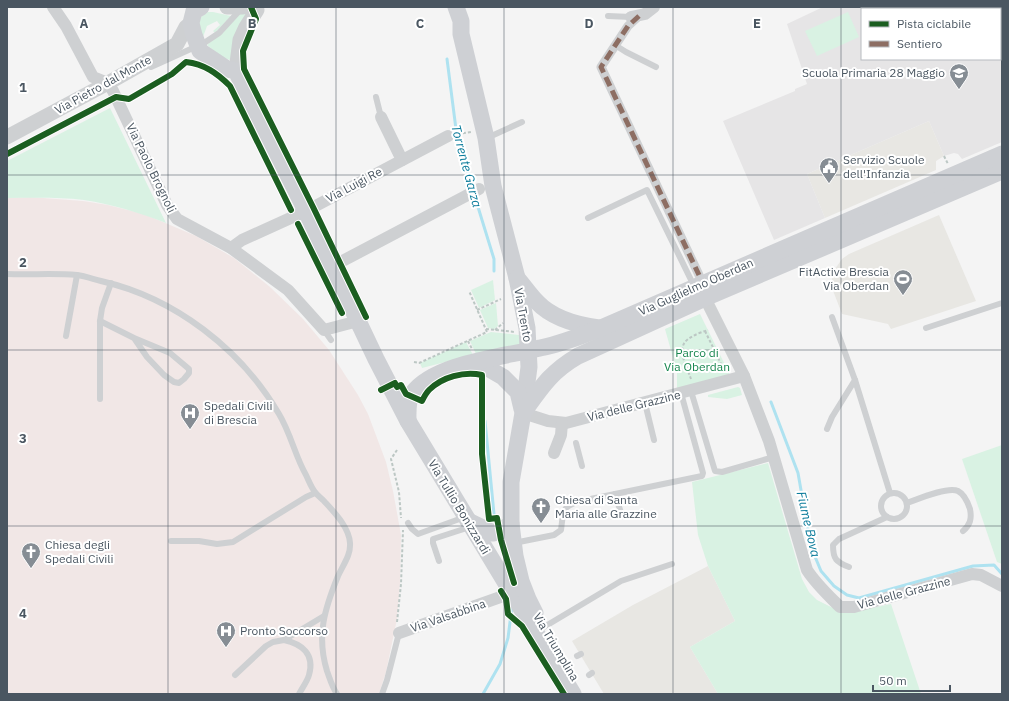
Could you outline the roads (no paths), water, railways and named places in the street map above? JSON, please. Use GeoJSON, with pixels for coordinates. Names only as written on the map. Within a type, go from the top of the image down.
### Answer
{"type":"FeatureCollection","features":[{"type":"Feature","properties":{"kind":"main road","name":"Via Trento"},"geometry":{"type":"LineString","coordinates":[[444,7],[453,24],[461,34]]}},
{"type":"Feature","properties":{"kind":"main road","name":"Via Trento"},"geometry":{"type":"LineString","coordinates":[[457,7],[461,21],[461,34],[486,138],[493,186],[517,278],[527,328],[529,367],[523,413],[510,482],[510,524],[518,568],[528,599]]}},
{"type":"Feature","properties":{"kind":"main road"},"geometry":{"type":"LineString","coordinates":[[194,12],[198,46],[200,51],[227,69],[236,71]]}},
{"type":"Feature","properties":{"kind":"main road","name":"Via Tullio Bonizzardi"},"geometry":{"type":"LineString","coordinates":[[236,71],[306,210],[408,421],[512,593]]}},
{"type":"Feature","properties":{"kind":"main road","name":"Via Guglielmo Oberdan"},"geometry":{"type":"LineString","coordinates":[[408,421],[410,396],[427,380],[444,372],[467,364],[564,342],[601,328],[699,287],[1002,154]]}},
{"type":"Feature","properties":{"kind":"main road","name":"Via Guglielmo Oberdan"},"geometry":{"type":"LineString","coordinates":[[523,413],[542,385],[563,365],[699,287],[1002,171]]}},
{"type":"Feature","properties":{"kind":"main road"},"geometry":{"type":"LineString","coordinates":[[517,278],[537,302],[548,312],[579,325],[601,328]]}},
{"type":"Feature","properties":{"kind":"main road"},"geometry":{"type":"LineString","coordinates":[[467,364],[484,366],[503,376],[518,392],[523,413]]}},
{"type":"Feature","properties":{"kind":"main road"},"geometry":{"type":"LineString","coordinates":[[468,522],[493,532],[500,531],[510,524]]}},
{"type":"Feature","properties":{"kind":"main road","name":"Via Triumplina"},"geometry":{"type":"LineString","coordinates":[[512,593],[573,694]]}},
{"type":"Feature","properties":{"kind":"main road","name":"Via Triumplina"},"geometry":{"type":"LineString","coordinates":[[528,599],[585,694]]}},
{"type":"Feature","properties":{"kind":"street"},"geometry":{"type":"LineString","coordinates":[[53,7],[66,26],[93,77],[108,84]]}},
{"type":"Feature","properties":{"kind":"street"},"geometry":{"type":"LineString","coordinates":[[227,7],[250,8],[246,27],[240,40],[236,71]]}},
{"type":"Feature","properties":{"kind":"street"},"geometry":{"type":"LineString","coordinates":[[654,7],[645,14],[635,17],[601,67],[699,287]]}},
{"type":"Feature","properties":{"kind":"street","name":"Via Pietro dal Monte"},"geometry":{"type":"LineString","coordinates":[[7,137],[108,84],[177,44],[194,12]]}},
{"type":"Feature","properties":{"kind":"street","name":"Via Paolo Brognoli"},"geometry":{"type":"LineString","coordinates":[[108,84],[116,97],[168,205],[177,220],[231,248],[288,290],[328,335],[358,320]]}},
{"type":"Feature","properties":{"kind":"street"},"geometry":{"type":"LineString","coordinates":[[381,117],[402,160]]}},
{"type":"Feature","properties":{"kind":"street","name":"Via Luigi Re"},"geometry":{"type":"LineString","coordinates":[[306,210],[448,136]]}},
{"type":"Feature","properties":{"kind":"street"},"geometry":{"type":"LineString","coordinates":[[333,266],[474,192]]}},
{"type":"Feature","properties":{"kind":"street"},"geometry":{"type":"LineString","coordinates":[[231,248],[242,240],[306,210]]}},
{"type":"Feature","properties":{"kind":"street","name":"Via delle Grazzine"},"geometry":{"type":"LineString","coordinates":[[699,287],[744,376],[769,441],[807,570],[815,582],[840,607],[854,607],[972,574],[981,575],[1002,586]]}},
{"type":"Feature","properties":{"kind":"street","name":"Via delle Grazzine"},"geometry":{"type":"LineString","coordinates":[[523,413],[548,421],[568,423],[645,403],[688,388],[744,376]]}},
{"type":"Feature","properties":{"kind":"street"},"geometry":{"type":"LineString","coordinates":[[554,453],[561,435],[568,423]]}},
{"type":"Feature","properties":{"kind":"street","name":"Via Valsabbina"},"geometry":{"type":"LineString","coordinates":[[398,629],[512,593]]}},
{"type":"Feature","properties":{"kind":"lane"},"geometry":{"type":"LineString","coordinates":[[108,84],[118,83],[181,52],[198,46],[219,33],[250,8]]}},
{"type":"Feature","properties":{"kind":"lane"},"geometry":{"type":"LineString","coordinates":[[608,16],[635,17]]}},
{"type":"Feature","properties":{"kind":"lane"},"geometry":{"type":"LineString","coordinates":[[615,45],[656,67]]}},
{"type":"Feature","properties":{"kind":"lane"},"geometry":{"type":"LineString","coordinates":[[376,97],[381,117]]}},
{"type":"Feature","properties":{"kind":"lane"},"geometry":{"type":"LineString","coordinates":[[486,138],[522,122]]}},
{"type":"Feature","properties":{"kind":"lane"},"geometry":{"type":"LineString","coordinates":[[588,218],[647,190],[699,287]]}},
{"type":"Feature","properties":{"kind":"lane"},"geometry":{"type":"LineString","coordinates":[[7,274],[77,276],[111,283],[145,295],[181,314],[205,330],[230,351],[264,390],[290,435],[305,474],[315,493],[323,500],[343,524],[349,535],[350,544],[348,558],[334,585],[324,616],[321,633],[322,648],[329,678],[337,694]]}},
{"type":"Feature","properties":{"kind":"lane"},"geometry":{"type":"LineString","coordinates":[[66,336],[77,276]]}},
{"type":"Feature","properties":{"kind":"lane"},"geometry":{"type":"LineString","coordinates":[[100,399],[100,321],[102,308],[111,283]]}},
{"type":"Feature","properties":{"kind":"lane"},"geometry":{"type":"LineString","coordinates":[[926,328],[1002,303]]}},
{"type":"Feature","properties":{"kind":"lane"},"geometry":{"type":"LineString","coordinates":[[832,318],[855,380],[890,493]]}},
{"type":"Feature","properties":{"kind":"lane"},"geometry":{"type":"LineString","coordinates":[[100,321],[134,338],[170,353],[189,369],[189,373],[179,383],[174,382],[164,375],[147,357],[134,338]]}},
{"type":"Feature","properties":{"kind":"lane"},"geometry":{"type":"LineString","coordinates":[[827,429],[832,417],[855,380]]}},
{"type":"Feature","properties":{"kind":"lane"},"geometry":{"type":"LineString","coordinates":[[688,388],[716,471],[722,472],[774,457]]}},
{"type":"Feature","properties":{"kind":"lane"},"geometry":{"type":"LineString","coordinates":[[513,543],[554,535],[561,530],[566,508],[571,505],[615,494],[702,476],[704,473],[688,388]]}},
{"type":"Feature","properties":{"kind":"lane"},"geometry":{"type":"LineString","coordinates":[[645,403],[654,440]]}},
{"type":"Feature","properties":{"kind":"lane"},"geometry":{"type":"LineString","coordinates":[[576,443],[582,466]]}},
{"type":"Feature","properties":{"kind":"lane"},"geometry":{"type":"LineString","coordinates":[[907,503],[950,489],[959,491],[964,496],[972,516],[969,525],[963,531]]}},
{"type":"Feature","properties":{"kind":"lane"},"geometry":{"type":"LineString","coordinates":[[171,541],[199,541],[217,544],[233,542],[315,493]]}},
{"type":"Feature","properties":{"kind":"lane"},"geometry":{"type":"LineString","coordinates":[[890,493],[902,495],[906,499],[907,503],[906,511],[903,516],[898,519],[887,517],[881,507],[885,496],[890,493]]}},
{"type":"Feature","properties":{"kind":"lane"},"geometry":{"type":"LineString","coordinates":[[615,494],[622,516]]}},
{"type":"Feature","properties":{"kind":"lane"},"geometry":{"type":"LineString","coordinates":[[849,567],[839,563],[833,554],[833,545],[839,539],[887,517]]}},
{"type":"Feature","properties":{"kind":"lane"},"geometry":{"type":"LineString","coordinates":[[405,525],[418,534],[468,522]]}},
{"type":"Feature","properties":{"kind":"lane"},"geometry":{"type":"LineString","coordinates":[[439,561],[433,539],[468,522]]}},
{"type":"Feature","properties":{"kind":"lane"},"geometry":{"type":"LineString","coordinates":[[544,627],[621,581],[672,564]]}},
{"type":"Feature","properties":{"kind":"lane"},"geometry":{"type":"LineString","coordinates":[[284,640],[324,616]]}},
{"type":"Feature","properties":{"kind":"lane","name":"Via Valsabbina"},"geometry":{"type":"LineString","coordinates":[[382,694],[387,680],[398,629]]}},
{"type":"Feature","properties":{"kind":"lane"},"geometry":{"type":"LineString","coordinates":[[235,674],[266,646],[273,642],[284,640],[295,642],[303,648],[308,655],[311,664],[309,676],[299,694]]}},
{"type":"Feature","properties":{"kind":"waterway","name":"Torrente Garza"},"geometry":{"type":"LineString","coordinates":[[447,59],[457,137],[473,189]]}},
{"type":"Feature","properties":{"kind":"waterway","name":"Torrente Garza"},"geometry":{"type":"LineString","coordinates":[[474,194],[494,259],[494,271]]}},
{"type":"Feature","properties":{"kind":"waterway","name":"Fiume Bova"},"geometry":{"type":"LineString","coordinates":[[771,402],[798,473],[811,547],[821,571],[834,586],[847,595],[859,598],[973,566],[994,565],[1002,574]]}},
{"type":"Feature","properties":{"kind":"waterway","name":"Torrente Garza"},"geometry":{"type":"LineString","coordinates":[[485,421],[494,514]]}},
{"type":"Feature","properties":{"kind":"waterway","name":"Torrente Garza"},"geometry":{"type":"LineString","coordinates":[[483,694],[500,664],[508,638],[512,606]]}},
{"type":"Feature","properties":{"kind":"place","name":"Scuola Primaria 28 Maggio"},"geometry":{"type":"Point","coordinates":[959,90]}},
{"type":"Feature","properties":{"kind":"place","name":"Servizio Scuole dell'Infanzia"},"geometry":{"type":"Point","coordinates":[829,184]}},
{"type":"Feature","properties":{"kind":"place","name":"FitActive Brescia Via Oberdan"},"geometry":{"type":"Point","coordinates":[903,296]}},
{"type":"Feature","properties":{"kind":"place","name":"Spedali Civili di Brescia"},"geometry":{"type":"Point","coordinates":[190,430]}},
{"type":"Feature","properties":{"kind":"place","name":"Chiesa di Santa Maria alle Grazzine"},"geometry":{"type":"Point","coordinates":[541,524]}},
{"type":"Feature","properties":{"kind":"place","name":"Chiesa degli Spedali Civili"},"geometry":{"type":"Point","coordinates":[31,569]}},
{"type":"Feature","properties":{"kind":"place","name":"Pronto Soccorso"},"geometry":{"type":"Point","coordinates":[226,648]}},
{"type":"Feature","properties":{"kind":"park label","name":"Parco di Via Oberdan"},"geometry":{"type":"Point","coordinates":[697,360]}}]}
